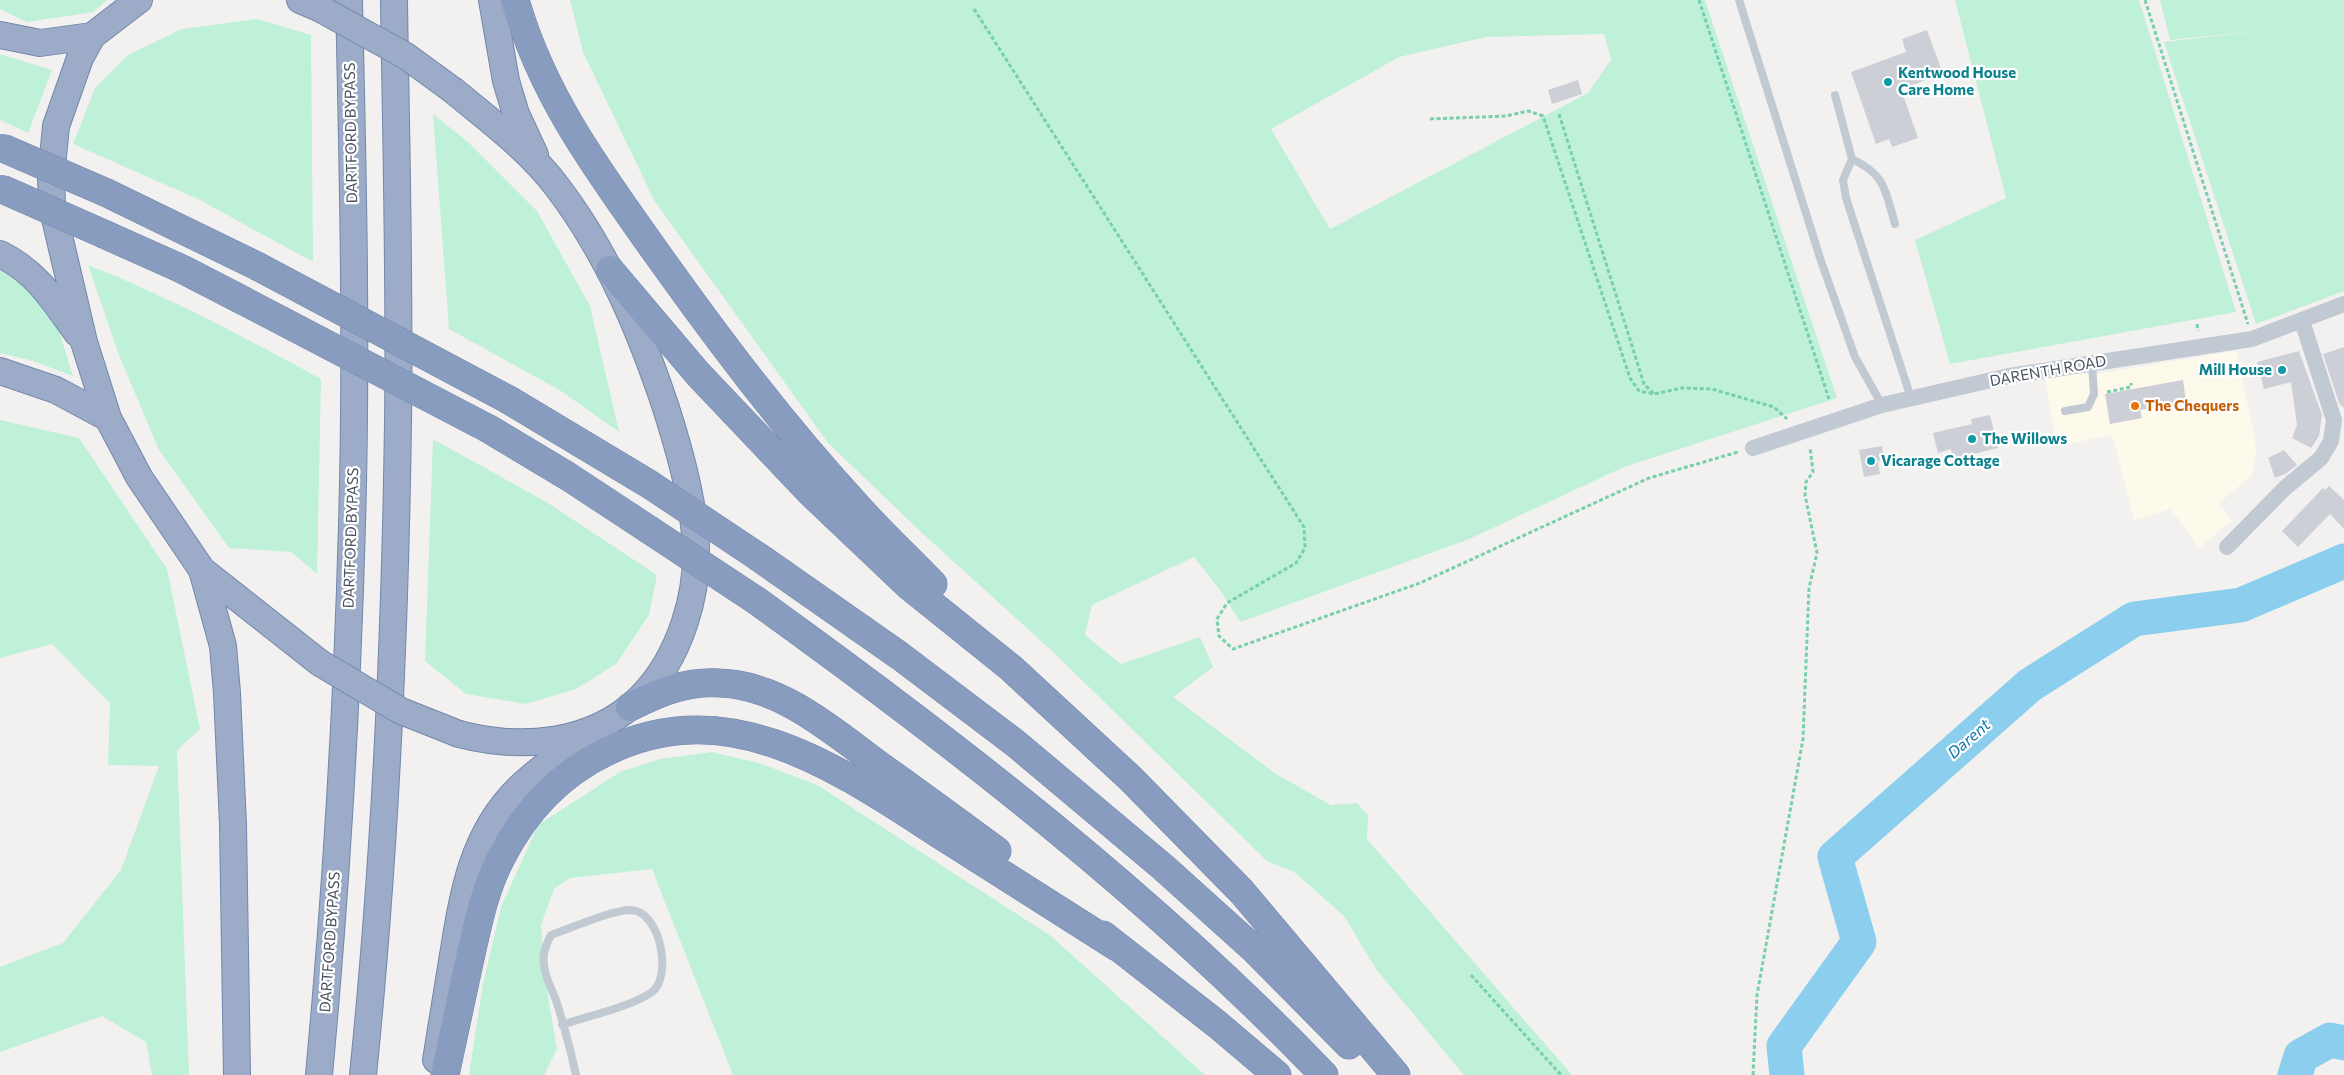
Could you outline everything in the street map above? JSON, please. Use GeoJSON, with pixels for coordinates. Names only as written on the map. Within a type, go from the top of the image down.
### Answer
{"type":"FeatureCollection","features":[{"type":"Feature","properties":{"kind":"highway"},"geometry":{"type":"LineString","coordinates":[[139,0],[92,36],[80,58],[56,126],[50,176],[52,206],[84,342],[108,418],[139,477],[202,570],[320,663],[400,711],[459,734],[483,740],[524,744],[543,742],[595,728]]}},
{"type":"Feature","properties":{"kind":"highway","name":"DARTFORD BYPASS"},"geometry":{"type":"LineString","coordinates":[[319,1075],[332,940],[342,782],[352,525],[354,402],[349,0]]}},
{"type":"Feature","properties":{"kind":"highway"},"geometry":{"type":"LineString","coordinates":[[363,1075],[376,935],[386,781],[398,433],[394,0]]}},
{"type":"Feature","properties":{"kind":"highway"},"geometry":{"type":"LineString","coordinates":[[492,0],[506,81],[516,114],[538,163]]}},
{"type":"Feature","properties":{"kind":"highway"},"geometry":{"type":"LineString","coordinates":[[515,0],[539,68],[560,110],[582,146],[698,311],[754,385],[856,506],[959,610],[1011,668]]}},
{"type":"Feature","properties":{"kind":"highway"},"geometry":{"type":"LineString","coordinates":[[309,4],[406,56],[454,91],[538,163],[560,190],[610,270],[698,374],[810,493],[909,586],[1011,668],[1130,778],[1242,892],[1396,1075]]}},
{"type":"Feature","properties":{"kind":"highway"},"geometry":{"type":"LineString","coordinates":[[0,35],[40,44],[92,36]]}},
{"type":"Feature","properties":{"kind":"highway"},"geometry":{"type":"LineString","coordinates":[[2,147],[107,193],[257,266],[509,400],[649,484],[760,558],[900,656],[1030,756],[1164,868],[1255,950],[1380,1075]]}},
{"type":"Feature","properties":{"kind":"highway"},"geometry":{"type":"LineString","coordinates":[[1,188],[182,269],[488,429],[569,477],[756,601],[953,746],[1100,867],[1221,972],[1324,1075]]}},
{"type":"Feature","properties":{"kind":"highway"},"geometry":{"type":"LineString","coordinates":[[0,254],[44,286],[84,342]]}},
{"type":"Feature","properties":{"kind":"highway"},"geometry":{"type":"LineString","coordinates":[[610,270],[647,354],[672,429],[685,473],[696,535],[694,585],[675,646],[649,688],[630,707]]}},
{"type":"Feature","properties":{"kind":"highway"},"geometry":{"type":"LineString","coordinates":[[0,371],[56,390],[108,418]]}},
{"type":"Feature","properties":{"kind":"highway"},"geometry":{"type":"LineString","coordinates":[[202,570],[221,638],[227,693],[233,825],[237,1075]]}},
{"type":"Feature","properties":{"kind":"highway"},"geometry":{"type":"LineString","coordinates":[[434,1075],[468,870],[496,815],[519,787],[595,728],[663,690],[699,683],[743,686],[777,697],[848,742],[1025,872],[1117,947],[1218,1025],[1277,1075]]}},
{"type":"Feature","properties":{"kind":"highway"},"geometry":{"type":"LineString","coordinates":[[445,1075],[477,930],[490,885],[512,838],[540,800],[568,774],[610,750],[660,734],[704,730],[738,732],[757,737],[833,768],[890,802],[1117,947]]}},
{"type":"Feature","properties":{"kind":"street","name":"DARENTH ROAD"},"geometry":{"type":"LineString","coordinates":[[1753,448],[1882,406],[2009,376],[2092,363],[2132,362],[2252,339],[2344,304]]}},
{"type":"Feature","properties":{"kind":"street"},"geometry":{"type":"LineString","coordinates":[[2227,547],[2285,488],[2321,458],[2331,440],[2334,420],[2324,380],[2302,321]]}},
{"type":"Feature","properties":{"kind":"lane"},"geometry":{"type":"LineString","coordinates":[[1740,0],[1821,261],[1855,357],[1882,406]]}},
{"type":"Feature","properties":{"kind":"lane"},"geometry":{"type":"LineString","coordinates":[[1835,95],[1852,159],[1842,180],[1846,198],[1912,398]]}},
{"type":"Feature","properties":{"kind":"lane"},"geometry":{"type":"LineString","coordinates":[[1852,159],[1868,167],[1883,182],[1895,224]]}},
{"type":"Feature","properties":{"kind":"lane"},"geometry":{"type":"LineString","coordinates":[[2066,411],[2088,407],[2094,394],[2092,363]]}},
{"type":"Feature","properties":{"kind":"lane"},"geometry":{"type":"LineString","coordinates":[[562,1025],[639,999],[654,991],[661,974],[663,955],[653,923],[642,912],[630,910],[621,912],[551,935],[545,947],[544,965],[576,1075]]}},
{"type":"Feature","properties":{"kind":"path"},"geometry":{"type":"LineString","coordinates":[[1699,0],[1829,399]]}},
{"type":"Feature","properties":{"kind":"path"},"geometry":{"type":"LineString","coordinates":[[2145,0],[2252,339]]}},
{"type":"Feature","properties":{"kind":"path"},"geometry":{"type":"LineString","coordinates":[[974,9],[1304,528],[1305,548],[1296,563],[1227,603],[1217,619],[1219,636],[1233,649],[1420,583],[1649,478],[1753,448]]}},
{"type":"Feature","properties":{"kind":"path"},"geometry":{"type":"LineString","coordinates":[[1430,119],[1506,116],[1528,110],[1543,116],[1630,378],[1639,391],[1654,394],[1682,388],[1712,389],[1765,404],[1774,407],[1786,416],[1792,435]]}},
{"type":"Feature","properties":{"kind":"path"},"geometry":{"type":"LineString","coordinates":[[1559,114],[1644,384],[1654,394]]}},
{"type":"Feature","properties":{"kind":"path"},"geometry":{"type":"LineString","coordinates":[[2094,394],[2131,387],[2130,383]]}},
{"type":"Feature","properties":{"kind":"path"},"geometry":{"type":"LineString","coordinates":[[1753,1075],[1757,995],[1803,739],[1809,588],[1817,553],[1805,495],[1806,482],[1813,472],[1810,430]]}},
{"type":"Feature","properties":{"kind":"path"},"geometry":{"type":"LineString","coordinates":[[1471,975],[1561,1075]]}},
{"type":"Feature","properties":{"kind":"shaded area"},"geometry":{"type":"Polygon","coordinates":[[[2236,351],[2254,433],[2256,451],[2252,475],[2218,504],[2232,520],[2199,548],[2171,509],[2134,520],[2114,441],[2109,435],[2057,447],[2044,374],[2096,374],[2236,351]]]}},
{"type":"Feature","properties":{"kind":"green space"},"geometry":{"type":"Polygon","coordinates":[[[0,0],[107,0],[94,12],[27,22],[0,9],[0,0]]]}},
{"type":"Feature","properties":{"kind":"green space"},"geometry":{"type":"Polygon","coordinates":[[[570,0],[1705,0],[1837,398],[1624,467],[1467,540],[1240,622],[1220,590],[1194,557],[1092,605],[1085,635],[1121,664],[1200,637],[1213,667],[1173,697],[1276,774],[1331,805],[1357,803],[1368,815],[1367,839],[1572,1075],[1464,1075],[1376,969],[1344,916],[1294,872],[1267,861],[1051,650],[921,532],[828,443],[654,200],[583,52],[570,0]],[[1604,34],[1486,37],[1399,57],[1271,129],[1330,229],[1588,93],[1611,60],[1604,34]]]}},
{"type":"Feature","properties":{"kind":"green space"},"geometry":{"type":"Polygon","coordinates":[[[1955,0],[2139,0],[2236,312],[1950,364],[1915,240],[2006,198],[1955,0]]]}},
{"type":"Feature","properties":{"kind":"green space"},"geometry":{"type":"Polygon","coordinates":[[[2160,0],[2344,0],[2344,291],[2256,324],[2164,42],[2264,30],[2170,40],[2160,0]]]}},
{"type":"Feature","properties":{"kind":"green space"},"geometry":{"type":"Polygon","coordinates":[[[257,19],[311,35],[313,262],[198,199],[73,144],[95,88],[128,55],[182,29],[257,19]]]}},
{"type":"Feature","properties":{"kind":"green space"},"geometry":{"type":"Polygon","coordinates":[[[0,54],[52,70],[28,133],[0,120],[0,54]]]}},
{"type":"Feature","properties":{"kind":"green space"},"geometry":{"type":"Polygon","coordinates":[[[433,114],[469,143],[537,211],[590,306],[619,432],[561,391],[449,329],[433,114]]]}},
{"type":"Feature","properties":{"kind":"green space"},"geometry":{"type":"Polygon","coordinates":[[[88,265],[177,304],[321,379],[317,574],[291,552],[229,548],[159,450],[119,355],[88,265]]]}},
{"type":"Feature","properties":{"kind":"green space"},"geometry":{"type":"Polygon","coordinates":[[[0,270],[19,280],[55,318],[73,376],[33,361],[0,353],[0,270]]]}},
{"type":"Feature","properties":{"kind":"green space"},"geometry":{"type":"Polygon","coordinates":[[[0,420],[79,438],[167,569],[200,729],[177,750],[189,1075],[152,1075],[146,1042],[102,1016],[0,1052],[0,967],[63,943],[121,870],[159,766],[108,765],[110,703],[52,644],[0,658],[0,420]]]}},
{"type":"Feature","properties":{"kind":"green space"},"geometry":{"type":"Polygon","coordinates":[[[433,439],[548,503],[657,575],[649,615],[616,664],[576,689],[526,704],[466,694],[425,661],[433,439]]]}},
{"type":"Feature","properties":{"kind":"green space"},"geometry":{"type":"Polygon","coordinates":[[[712,752],[762,764],[817,785],[1051,936],[1205,1075],[733,1075],[652,869],[570,878],[554,889],[541,925],[545,979],[557,1049],[544,1075],[469,1075],[483,984],[501,907],[538,825],[620,772],[660,759],[712,752]]]}},
{"type":"Feature","properties":{"kind":"building","name":"Kentwood House Care Home"},"geometry":{"type":"Polygon","coordinates":[[[1927,30],[1943,74],[1901,89],[1918,138],[1892,147],[1889,139],[1876,144],[1851,72],[1906,52],[1902,39],[1927,30]]]}},
{"type":"Feature","properties":{"kind":"building"},"geometry":{"type":"Polygon","coordinates":[[[1578,80],[1582,94],[1552,104],[1548,90],[1578,80]]]}},
{"type":"Feature","properties":{"kind":"building"},"geometry":{"type":"Polygon","coordinates":[[[2344,347],[2344,408],[2339,403],[2323,354],[2344,347]]]}},
{"type":"Feature","properties":{"kind":"building"},"geometry":{"type":"Polygon","coordinates":[[[2299,351],[2322,415],[2319,436],[2311,448],[2292,438],[2297,425],[2291,382],[2264,389],[2257,362],[2299,351]]]}},
{"type":"Feature","properties":{"kind":"building","name":"The Chequers"},"geometry":{"type":"Polygon","coordinates":[[[2183,380],[2186,402],[2140,410],[2142,418],[2110,424],[2105,394],[2183,380]]]}},
{"type":"Feature","properties":{"kind":"building","name":"The Willows"},"geometry":{"type":"Polygon","coordinates":[[[1990,415],[1998,448],[1953,459],[1951,449],[1938,453],[1933,433],[1972,424],[1971,419],[1990,415]]]}},
{"type":"Feature","properties":{"kind":"building","name":"Vicarage Cottage"},"geometry":{"type":"Polygon","coordinates":[[[1882,446],[1884,460],[1878,461],[1880,474],[1864,477],[1859,450],[1882,446]]]}},
{"type":"Feature","properties":{"kind":"building"},"geometry":{"type":"Polygon","coordinates":[[[2284,450],[2297,465],[2287,473],[2275,478],[2268,458],[2284,450]]]}},
{"type":"Feature","properties":{"kind":"building"},"geometry":{"type":"Polygon","coordinates":[[[2329,486],[2344,500],[2344,529],[2330,514],[2298,547],[2282,531],[2323,488],[2325,490],[2329,486]]]}},
{"type":"Feature","properties":{"kind":"waterway","name":"Darent"},"geometry":{"type":"LineString","coordinates":[[1787,1075],[1784,1046],[1859,942],[1835,857],[2030,685],[2134,619],[2241,605],[2344,561]]}},
{"type":"Feature","properties":{"kind":"waterway","name":"Darent"},"geometry":{"type":"LineString","coordinates":[[2295,1075],[2301,1056],[2330,1040],[2344,1043]]}},
{"type":"Feature","properties":{"kind":"place","name":"Kentwood House Care Home"},"geometry":{"type":"Point","coordinates":[1888,82]}},
{"type":"Feature","properties":{"kind":"place","name":"Mill House"},"geometry":{"type":"Point","coordinates":[2282,370]}},
{"type":"Feature","properties":{"kind":"place","name":"The Chequers"},"geometry":{"type":"Point","coordinates":[2135,406]}},
{"type":"Feature","properties":{"kind":"place","name":"The Willows"},"geometry":{"type":"Point","coordinates":[1972,439]}},
{"type":"Feature","properties":{"kind":"place","name":"Vicarage Cottage"},"geometry":{"type":"Point","coordinates":[1871,461]}}]}
